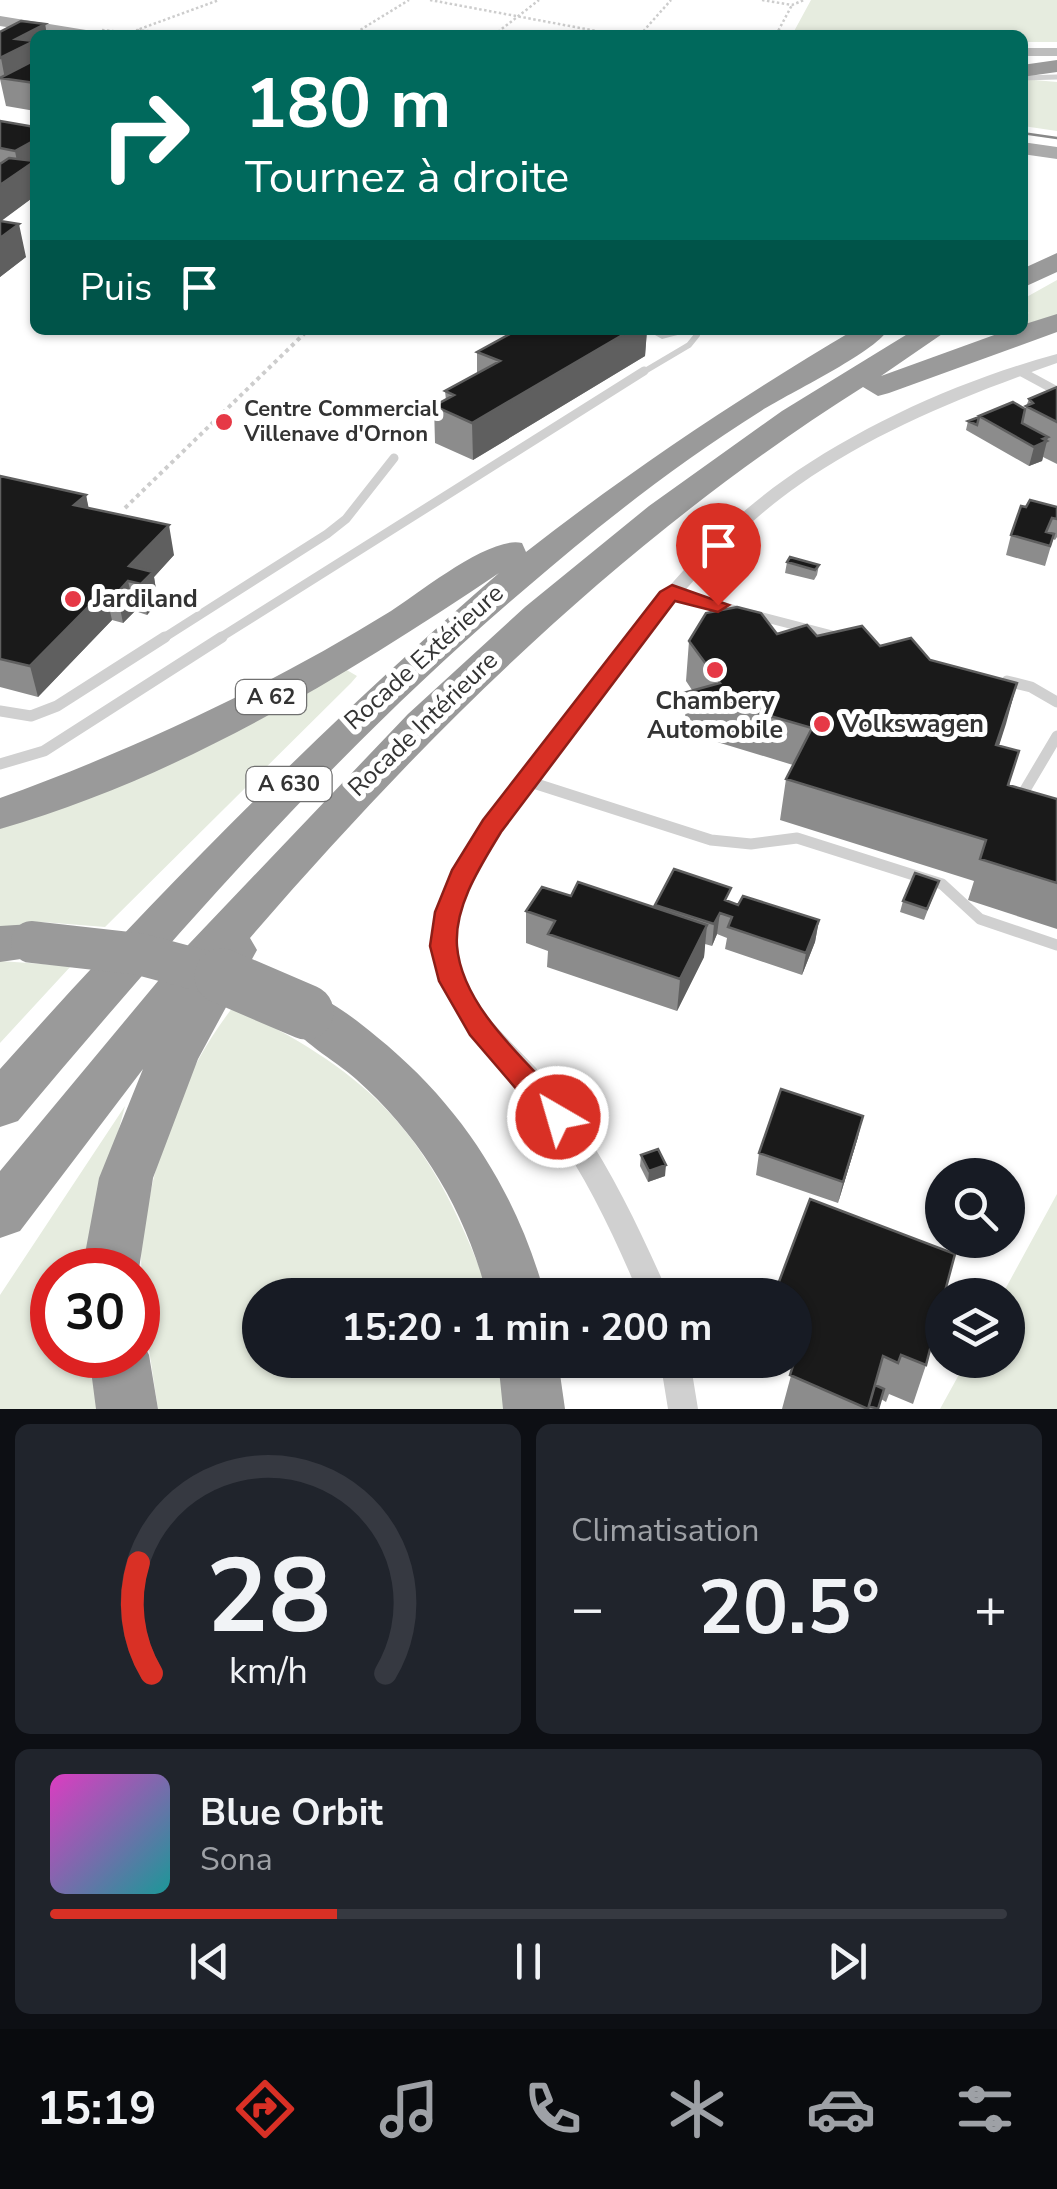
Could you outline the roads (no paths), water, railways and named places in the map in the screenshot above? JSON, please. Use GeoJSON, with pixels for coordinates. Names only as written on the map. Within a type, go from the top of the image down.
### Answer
{"type":"FeatureCollection","features":[{"type":"Feature","properties":{"kind":"highway"},"geometry":{"type":"LineString","coordinates":[[1028,73],[1057,66]]}},
{"type":"Feature","properties":{"kind":"highway"},"geometry":{"type":"LineString","coordinates":[[1028,247],[1057,232]]}},
{"type":"Feature","properties":{"kind":"highway"},"geometry":{"type":"LineString","coordinates":[[1028,277],[1057,262]]}},
{"type":"Feature","properties":{"kind":"highway"},"geometry":{"type":"LineString","coordinates":[[1028,332],[1057,322]]}},
{"type":"Feature","properties":{"kind":"highway","name":"Rocade Extérieure"},"geometry":{"type":"LineString","coordinates":[[0,1105],[88,1002],[303,770],[494,592],[612,499],[732,414],[866,335]]}},
{"type":"Feature","properties":{"kind":"highway","name":"Rocade Intérieure"},"geometry":{"type":"LineString","coordinates":[[0,1213],[112,1068],[277,870],[430,712],[568,585],[751,444],[926,335]]}},
{"type":"Feature","properties":{"kind":"highway"},"geometry":{"type":"LineString","coordinates":[[751,444],[908,374],[1020,335]]}},
{"type":"Feature","properties":{"kind":"highway","name":"A 62"},"geometry":{"type":"LineString","coordinates":[[4,812],[193,738],[306,680],[522,542],[612,499]]}},
{"type":"Feature","properties":{"kind":"highway"},"geometry":{"type":"LineString","coordinates":[[115,1248],[126,1178],[174,1056],[277,870]]}},
{"type":"Feature","properties":{"kind":"highway"},"geometry":{"type":"LineString","coordinates":[[16,944],[110,946],[180,960],[252,984],[306,1012],[348,1040],[410,1097],[479,1195],[510,1263],[513,1278]]}},
{"type":"Feature","properties":{"kind":"highway"},"geometry":{"type":"LineString","coordinates":[[122,1378],[127,1409]]}},
{"type":"Feature","properties":{"kind":"highway"},"geometry":{"type":"LineString","coordinates":[[530,1378],[534,1409]]}},
{"type":"Feature","properties":{"kind":"main road"},"geometry":{"type":"LineString","coordinates":[[0,23],[73,30]]}},
{"type":"Feature","properties":{"kind":"main road"},"geometry":{"type":"LineString","coordinates":[[0,23],[34,30]]}},
{"type":"Feature","properties":{"kind":"main road"},"geometry":{"type":"LineString","coordinates":[[1028,52],[1057,52]]}},
{"type":"Feature","properties":{"kind":"main road"},"geometry":{"type":"LineString","coordinates":[[1028,146],[1057,150]]}},
{"type":"Feature","properties":{"kind":"street"},"geometry":{"type":"LineString","coordinates":[[646,1278],[596,1171],[540,1090],[480,1027],[453,981],[444,946],[448,912],[465,870],[526,781],[672,591],[724,539],[789,484],[846,447],[940,400],[1057,358]]}},
{"type":"Feature","properties":{"kind":"street"},"geometry":{"type":"LineString","coordinates":[[678,1378],[683,1409]]}},
{"type":"Feature","properties":{"kind":"lane"},"geometry":{"type":"LineString","coordinates":[[1028,75],[1057,77]]}},
{"type":"Feature","properties":{"kind":"lane"},"geometry":{"type":"LineString","coordinates":[[0,764],[44,750],[574,412],[689,345],[697,335]]}},
{"type":"Feature","properties":{"kind":"lane"},"geometry":{"type":"LineString","coordinates":[[1020,371],[1057,391]]}},
{"type":"Feature","properties":{"kind":"lane"},"geometry":{"type":"LineString","coordinates":[[0,711],[31,716],[57,706],[153,647],[327,534],[346,519],[394,458]]}},
{"type":"Feature","properties":{"kind":"lane"},"geometry":{"type":"LineString","coordinates":[[672,591],[847,639]]}},
{"type":"Feature","properties":{"kind":"lane"},"geometry":{"type":"LineString","coordinates":[[994,677],[1031,687],[1057,702]]}},
{"type":"Feature","properties":{"kind":"lane"},"geometry":{"type":"LineString","coordinates":[[1035,812],[1025,790],[1057,736]]}},
{"type":"Feature","properties":{"kind":"lane"},"geometry":{"type":"LineString","coordinates":[[526,781],[711,840],[751,844],[797,838],[942,884],[980,919],[1057,945]]}},
{"type":"Feature","properties":{"kind":"tram line"},"geometry":{"type":"LineString","coordinates":[[1028,134],[1057,138]]}},
{"type":"Feature","properties":{"kind":"place","name":"Centre Commercial Villenave d'Ornon"},"geometry":{"type":"Point","coordinates":[224,422]}},
{"type":"Feature","properties":{"kind":"place","name":"Jardiland"},"geometry":{"type":"Point","coordinates":[73,599]}},
{"type":"Feature","properties":{"kind":"place","name":"Chambery Automobile"},"geometry":{"type":"Point","coordinates":[715,670]}},
{"type":"Feature","properties":{"kind":"place","name":"Volkswagen"},"geometry":{"type":"Point","coordinates":[822,724]}}]}
